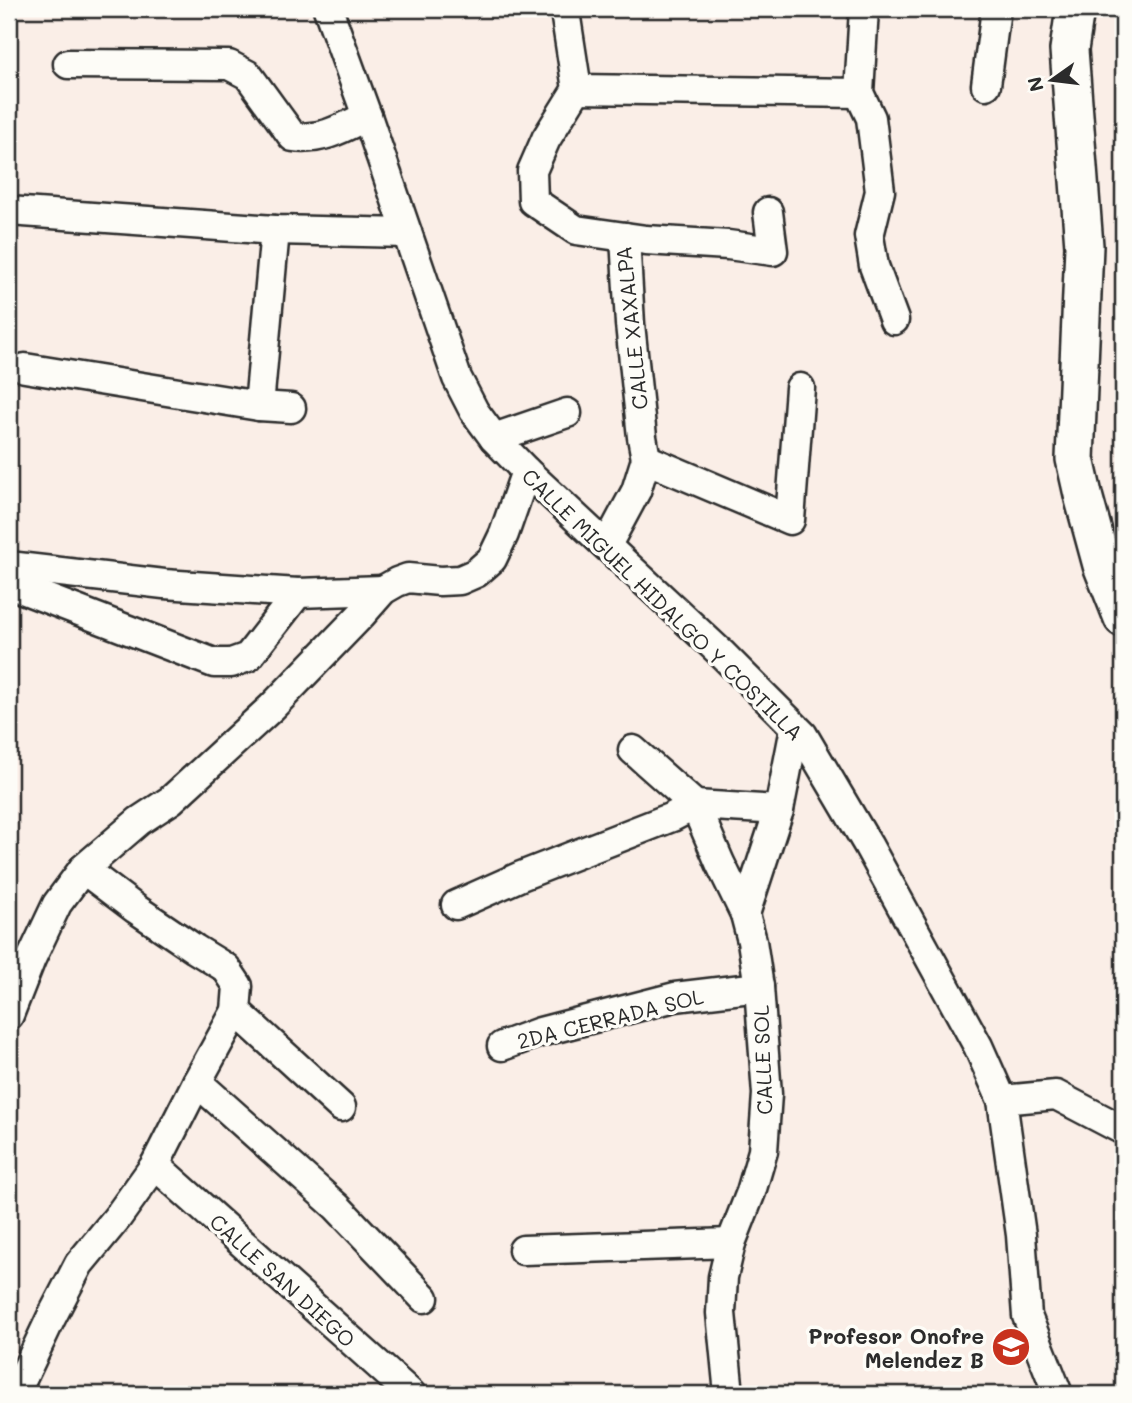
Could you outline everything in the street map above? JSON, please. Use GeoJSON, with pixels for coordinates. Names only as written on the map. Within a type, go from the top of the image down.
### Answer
{"type":"FeatureCollection","features":[{"type":"Feature","properties":{"kind":"main road"},"geometry":{"type":"LineString","coordinates":[[1075,9],[1069,50],[1084,246],[1075,459],[1102,565],[1123,618]]}},
{"type":"Feature","properties":{"kind":"street","name":"CALLE MIGUEL HIDALGO Y COSTILLA"},"geometry":{"type":"LineString","coordinates":[[328,9],[457,378],[474,411],[494,438],[526,471],[721,653],[803,735],[978,1046],[1002,1100],[1021,1235],[1027,1316],[1058,1394]]}},
{"type":"Feature","properties":{"kind":"street"},"geometry":{"type":"LineString","coordinates":[[566,9],[577,89],[859,93]]}},
{"type":"Feature","properties":{"kind":"street"},"geometry":{"type":"LineString","coordinates":[[864,9],[859,93],[871,118],[880,191],[869,236],[874,267],[894,320]]}},
{"type":"Feature","properties":{"kind":"street"},"geometry":{"type":"LineString","coordinates":[[986,85],[996,9]]}},
{"type":"Feature","properties":{"kind":"street"},"geometry":{"type":"LineString","coordinates":[[68,64],[229,65],[248,75],[293,137],[306,139],[329,135],[367,116]]}},
{"type":"Feature","properties":{"kind":"street","name":"CALLE XAXALPA"},"geometry":{"type":"LineString","coordinates":[[577,89],[546,139],[532,170],[533,201],[576,230],[625,237],[630,324],[646,459],[636,491],[607,545]]}},
{"type":"Feature","properties":{"kind":"street"},"geometry":{"type":"LineString","coordinates":[[9,211],[275,230],[407,233]]}},
{"type":"Feature","properties":{"kind":"street"},"geometry":{"type":"LineString","coordinates":[[625,237],[774,251],[768,212]]}},
{"type":"Feature","properties":{"kind":"street"},"geometry":{"type":"LineString","coordinates":[[259,405],[275,230]]}},
{"type":"Feature","properties":{"kind":"street"},"geometry":{"type":"LineString","coordinates":[[25,368],[290,408]]}},
{"type":"Feature","properties":{"kind":"street"},"geometry":{"type":"LineString","coordinates":[[646,459],[790,520],[800,388]]}},
{"type":"Feature","properties":{"kind":"street"},"geometry":{"type":"LineString","coordinates":[[494,438],[567,413]]}},
{"type":"Feature","properties":{"kind":"street"},"geometry":{"type":"LineString","coordinates":[[9,1015],[57,904],[83,869],[139,821],[171,800],[262,716],[383,590],[408,578],[460,580],[476,573],[492,559],[504,534],[526,471]]}},
{"type":"Feature","properties":{"kind":"street"},"geometry":{"type":"LineString","coordinates":[[9,566],[164,584],[298,593],[383,590]]}},
{"type":"Feature","properties":{"kind":"street"},"geometry":{"type":"LineString","coordinates":[[9,580],[12,585],[214,663],[231,663],[248,657],[298,593]]}},
{"type":"Feature","properties":{"kind":"street"},"geometry":{"type":"LineString","coordinates":[[745,914],[779,810],[795,728]]}},
{"type":"Feature","properties":{"kind":"street"},"geometry":{"type":"LineString","coordinates":[[633,750],[695,805]]}},
{"type":"Feature","properties":{"kind":"street"},"geometry":{"type":"LineString","coordinates":[[456,905],[521,876],[673,817],[695,805],[779,810]]}},
{"type":"Feature","properties":{"kind":"street","name":"CALLE SOL"},"geometry":{"type":"LineString","coordinates":[[695,805],[745,914],[752,941],[759,987],[767,1094],[763,1151],[751,1192],[731,1243],[723,1277],[722,1313],[729,1394]]}},
{"type":"Feature","properties":{"kind":"street"},"geometry":{"type":"LineString","coordinates":[[83,869],[146,916],[226,968],[237,999],[341,1107]]}},
{"type":"Feature","properties":{"kind":"street","name":"2DA CERRADA SOL"},"geometry":{"type":"LineString","coordinates":[[502,1046],[540,1032],[675,996],[759,987]]}},
{"type":"Feature","properties":{"kind":"street"},"geometry":{"type":"LineString","coordinates":[[15,1394],[79,1264],[117,1218],[155,1165],[237,999]]}},
{"type":"Feature","properties":{"kind":"street"},"geometry":{"type":"LineString","coordinates":[[197,1082],[337,1207],[425,1298]]}},
{"type":"Feature","properties":{"kind":"street"},"geometry":{"type":"LineString","coordinates":[[1002,1100],[1056,1095],[1123,1130]]}},
{"type":"Feature","properties":{"kind":"street","name":"CALLE SAN DIEGO"},"geometry":{"type":"LineString","coordinates":[[155,1165],[411,1394]]}},
{"type":"Feature","properties":{"kind":"street"},"geometry":{"type":"LineString","coordinates":[[523,1250],[731,1243]]}},
{"type":"Feature","properties":{"kind":"place","name":"Profesor Onofre Melendez B"},"geometry":{"type":"Point","coordinates":[1011,1347]}}]}
